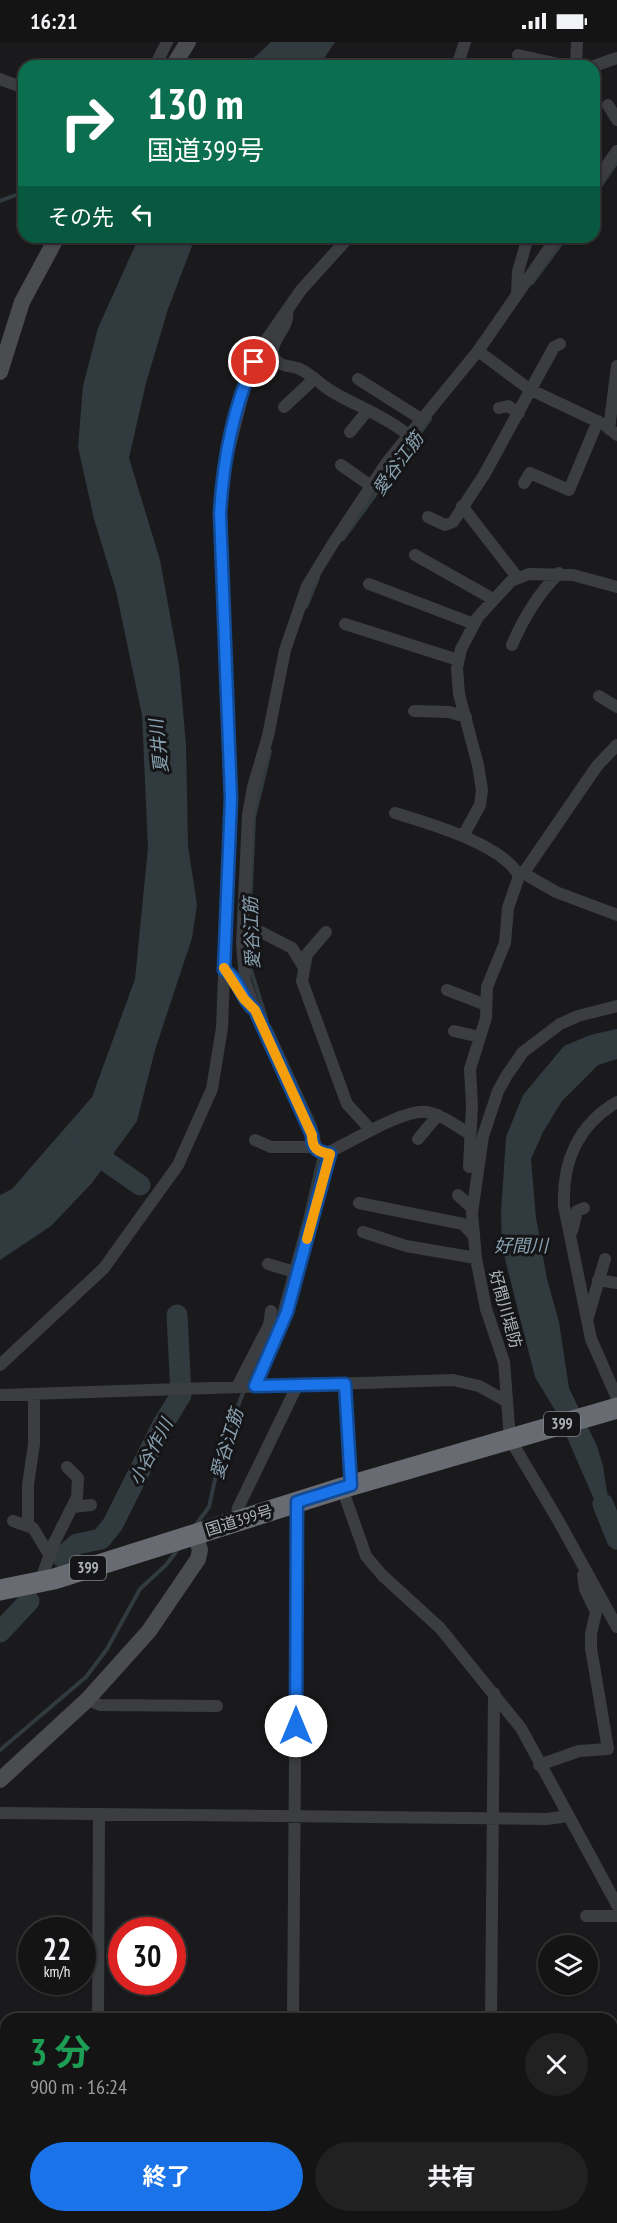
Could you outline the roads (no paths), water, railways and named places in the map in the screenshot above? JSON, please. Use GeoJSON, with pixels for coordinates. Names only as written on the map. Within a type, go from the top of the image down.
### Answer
{"type":"FeatureCollection","features":[{"type":"Feature","properties":{"kind":"highway","name":"国道399号"},"geometry":{"type":"LineString","coordinates":[[0,1590],[40,1582],[616,1405]]}},
{"type":"Feature","properties":{"kind":"street"},"geometry":{"type":"LineString","coordinates":[[158,60],[167,42]]}},
{"type":"Feature","properties":{"kind":"street"},"geometry":{"type":"LineString","coordinates":[[177,60],[188,42]]}},
{"type":"Feature","properties":{"kind":"street"},"geometry":{"type":"LineString","coordinates":[[459,60],[465,42]]}},
{"type":"Feature","properties":{"kind":"street"},"geometry":{"type":"LineString","coordinates":[[576,60],[577,42]]}},
{"type":"Feature","properties":{"kind":"street"},"geometry":{"type":"LineString","coordinates":[[518,55],[540,60]]}},
{"type":"Feature","properties":{"kind":"street"},"geometry":{"type":"LineString","coordinates":[[600,64],[617,58]]}},
{"type":"Feature","properties":{"kind":"street"},"geometry":{"type":"LineString","coordinates":[[0,79],[18,86]]}},
{"type":"Feature","properties":{"kind":"street"},"geometry":{"type":"LineString","coordinates":[[608,105],[617,120]]}},
{"type":"Feature","properties":{"kind":"street"},"geometry":{"type":"LineString","coordinates":[[600,176],[617,152]]}},
{"type":"Feature","properties":{"kind":"street"},"geometry":{"type":"LineString","coordinates":[[0,372],[22,303],[54,243]]}},
{"type":"Feature","properties":{"kind":"street"},"geometry":{"type":"LineString","coordinates":[[0,1365],[104,1268],[178,1165],[212,1089],[222,1028],[231,799],[220,535],[222,487],[235,417],[248,375],[260,350],[286,310],[344,243]]}},
{"type":"Feature","properties":{"kind":"street"},"geometry":{"type":"LineString","coordinates":[[517,292],[518,272],[526,243]]}},
{"type":"Feature","properties":{"kind":"street"},"geometry":{"type":"LineString","coordinates":[[470,1134],[438,1115],[417,1113],[371,1130],[330,1154],[318,1152],[314,1147],[312,1135],[255,1010],[245,981],[242,944],[248,815],[253,786],[268,736],[285,650],[307,586],[371,486],[408,435],[482,354],[517,292],[553,243]]}},
{"type":"Feature","properties":{"kind":"street"},"geometry":{"type":"LineString","coordinates":[[286,310],[287,323],[273,354],[283,366],[302,370],[408,435]]}},
{"type":"Feature","properties":{"kind":"street"},"geometry":{"type":"LineString","coordinates":[[428,517],[446,525],[453,522],[484,475],[554,347],[560,344]]}},
{"type":"Feature","properties":{"kind":"street"},"geometry":{"type":"LineString","coordinates":[[482,354],[532,390],[598,421],[613,432]]}},
{"type":"Feature","properties":{"kind":"street"},"geometry":{"type":"LineString","coordinates":[[613,432],[617,366]]}},
{"type":"Feature","properties":{"kind":"street"},"geometry":{"type":"LineString","coordinates":[[284,407],[314,379]]}},
{"type":"Feature","properties":{"kind":"street"},"geometry":{"type":"LineString","coordinates":[[358,379],[421,419]]}},
{"type":"Feature","properties":{"kind":"street"},"geometry":{"type":"LineString","coordinates":[[499,408],[508,406],[519,413]]}},
{"type":"Feature","properties":{"kind":"street"},"geometry":{"type":"LineString","coordinates":[[350,432],[368,410]]}},
{"type":"Feature","properties":{"kind":"street"},"geometry":{"type":"LineString","coordinates":[[524,483],[530,473],[569,490],[598,421]]}},
{"type":"Feature","properties":{"kind":"street"},"geometry":{"type":"LineString","coordinates":[[341,465],[371,486]]}},
{"type":"Feature","properties":{"kind":"street"},"geometry":{"type":"LineString","coordinates":[[462,506],[517,577]]}},
{"type":"Feature","properties":{"kind":"street"},"geometry":{"type":"LineString","coordinates":[[415,555],[493,599]]}},
{"type":"Feature","properties":{"kind":"street"},"geometry":{"type":"LineString","coordinates":[[512,645],[546,587],[559,573]]}},
{"type":"Feature","properties":{"kind":"street"},"geometry":{"type":"LineString","coordinates":[[463,836],[477,812],[482,796],[478,765],[457,679],[458,660],[474,624],[493,599],[517,577],[559,573],[617,587]]}},
{"type":"Feature","properties":{"kind":"street"},"geometry":{"type":"LineString","coordinates":[[369,584],[474,624]]}},
{"type":"Feature","properties":{"kind":"street"},"geometry":{"type":"LineString","coordinates":[[345,624],[458,660]]}},
{"type":"Feature","properties":{"kind":"street"},"geometry":{"type":"LineString","coordinates":[[599,696],[617,707]]}},
{"type":"Feature","properties":{"kind":"street"},"geometry":{"type":"LineString","coordinates":[[414,711],[449,712],[466,717]]}},
{"type":"Feature","properties":{"kind":"street"},"geometry":{"type":"LineString","coordinates":[[474,1189],[470,1167],[472,1106],[470,1069],[486,1018],[486,987],[505,944],[508,908],[521,874],[593,771],[617,745]]}},
{"type":"Feature","properties":{"kind":"street"},"geometry":{"type":"LineString","coordinates":[[395,813],[463,836],[505,859],[521,874],[561,894],[617,915]]}},
{"type":"Feature","properties":{"kind":"street"},"geometry":{"type":"LineString","coordinates":[[261,932],[292,948],[303,966]]}},
{"type":"Feature","properties":{"kind":"street"},"geometry":{"type":"LineString","coordinates":[[326,932],[311,946],[303,966],[305,990],[347,1104],[371,1130]]}},
{"type":"Feature","properties":{"kind":"street"},"geometry":{"type":"LineString","coordinates":[[224,970],[231,975],[244,999],[255,1010]]}},
{"type":"Feature","properties":{"kind":"street"},"geometry":{"type":"LineString","coordinates":[[447,990],[486,1005]]}},
{"type":"Feature","properties":{"kind":"street","name":"好間川堤防"},"geometry":{"type":"LineString","coordinates":[[617,1006],[560,1024],[523,1052],[498,1091],[487,1120],[472,1208],[476,1258],[493,1333],[504,1362],[510,1439],[617,1627]]}},
{"type":"Feature","properties":{"kind":"street"},"geometry":{"type":"LineString","coordinates":[[454,1031],[480,1037]]}},
{"type":"Feature","properties":{"kind":"street"},"geometry":{"type":"LineString","coordinates":[[616,1405],[587,1321],[564,1206],[566,1168],[575,1143],[589,1123],[617,1102]]}},
{"type":"Feature","properties":{"kind":"street"},"geometry":{"type":"LineString","coordinates":[[418,1139],[438,1115]]}},
{"type":"Feature","properties":{"kind":"street"},"geometry":{"type":"LineString","coordinates":[[255,1140],[272,1147],[314,1147]]}},
{"type":"Feature","properties":{"kind":"street"},"geometry":{"type":"LineString","coordinates":[[254,1386],[280,1332],[292,1271],[330,1154]]}},
{"type":"Feature","properties":{"kind":"street"},"geometry":{"type":"LineString","coordinates":[[458,1195],[472,1208]]}},
{"type":"Feature","properties":{"kind":"street"},"geometry":{"type":"LineString","coordinates":[[359,1203],[463,1224],[473,1235]]}},
{"type":"Feature","properties":{"kind":"street"},"geometry":{"type":"LineString","coordinates":[[570,1235],[577,1211],[584,1208]]}},
{"type":"Feature","properties":{"kind":"street"},"geometry":{"type":"LineString","coordinates":[[363,1232],[406,1246],[476,1258]]}},
{"type":"Feature","properties":{"kind":"street"},"geometry":{"type":"LineString","coordinates":[[587,1321],[605,1259]]}},
{"type":"Feature","properties":{"kind":"street"},"geometry":{"type":"LineString","coordinates":[[268,1264],[292,1271]]}},
{"type":"Feature","properties":{"kind":"street"},"geometry":{"type":"LineString","coordinates":[[598,1280],[617,1283]]}},
{"type":"Feature","properties":{"kind":"street"},"geometry":{"type":"LineString","coordinates":[[237,1387],[268,1325],[271,1311]]}},
{"type":"Feature","properties":{"kind":"street"},"geometry":{"type":"LineString","coordinates":[[0,1395],[453,1380],[479,1386],[506,1401]]}},
{"type":"Feature","properties":{"kind":"street"},"geometry":{"type":"LineString","coordinates":[[345,1384],[347,1486],[360,1541],[370,1560],[440,1628],[521,1728],[539,1765],[616,1901]]}},
{"type":"Feature","properties":{"kind":"street"},"geometry":{"type":"LineString","coordinates":[[236,1521],[238,1508],[297,1386]]}},
{"type":"Feature","properties":{"kind":"street"},"geometry":{"type":"LineString","coordinates":[[34,1394],[34,1444],[28,1485],[28,1524],[50,1556]]}},
{"type":"Feature","properties":{"kind":"street"},"geometry":{"type":"LineString","coordinates":[[40,1582],[73,1507],[79,1483],[76,1473],[67,1467]]}},
{"type":"Feature","properties":{"kind":"street"},"geometry":{"type":"LineString","coordinates":[[293,2013],[297,1502]]}},
{"type":"Feature","properties":{"kind":"street"},"geometry":{"type":"LineString","coordinates":[[73,1507],[91,1505]]}},
{"type":"Feature","properties":{"kind":"street"},"geometry":{"type":"LineString","coordinates":[[14,1521],[28,1524]]}},
{"type":"Feature","properties":{"kind":"street"},"geometry":{"type":"LineString","coordinates":[[0,1780],[87,1700],[149,1630],[198,1559],[200,1550],[195,1533]]}},
{"type":"Feature","properties":{"kind":"street"},"geometry":{"type":"LineString","coordinates":[[539,1765],[579,1751],[608,1749],[591,1648],[591,1634],[596,1612],[585,1589],[584,1570]]}},
{"type":"Feature","properties":{"kind":"street"},"geometry":{"type":"LineString","coordinates":[[491,2013],[494,1693]]}},
{"type":"Feature","properties":{"kind":"street"},"geometry":{"type":"LineString","coordinates":[[87,1700],[100,1705],[217,1706]]}},
{"type":"Feature","properties":{"kind":"street"},"geometry":{"type":"LineString","coordinates":[[0,1813],[493,1818],[568,1816]]}},
{"type":"Feature","properties":{"kind":"street"},"geometry":{"type":"LineString","coordinates":[[98,2013],[99,1814]]}},
{"type":"Feature","properties":{"kind":"street"},"geometry":{"type":"LineString","coordinates":[[586,1916],[617,1916]]}},
{"type":"Feature","properties":{"kind":"water"},"geometry":{"type":"Polygon","coordinates":[[[271,42],[335,42],[323,60],[252,60],[271,42]]]}},
{"type":"Feature","properties":{"kind":"water","name":"夏井川"},"geometry":{"type":"Polygon","coordinates":[[[136,243],[194,243],[168,309],[146,383],[129,458],[160,560],[179,665],[186,745],[188,846],[197,905],[192,938],[155,1050],[137,1121],[92,1183],[51,1226],[0,1260],[0,1195],[12,1189],[92,1097],[135,979],[148,848],[142,715],[116,591],[94,519],[78,447],[83,386],[98,328],[136,243]]]}},
{"type":"Feature","properties":{"kind":"water","name":"好間川"},"geometry":{"type":"Polygon","coordinates":[[[617,1029],[617,1059],[598,1065],[562,1101],[543,1132],[531,1159],[536,1218],[547,1279],[559,1322],[569,1388],[597,1446],[603,1466],[616,1550],[556,1412],[535,1377],[502,1247],[501,1213],[506,1137],[523,1095],[564,1046],[590,1035],[617,1029]]]}},
{"type":"Feature","properties":{"kind":"waterway","name":"愛谷江筋"},"geometry":{"type":"LineString","coordinates":[[600,186],[617,162]]}},
{"type":"Feature","properties":{"kind":"waterway"},"geometry":{"type":"LineString","coordinates":[[0,201],[18,195]]}},
{"type":"Feature","properties":{"kind":"waterway","name":"愛谷江筋"},"geometry":{"type":"LineString","coordinates":[[532,283],[562,243]]}},
{"type":"Feature","properties":{"kind":"waterway","name":"愛谷江筋"},"geometry":{"type":"LineString","coordinates":[[343,539],[430,419]]}},
{"type":"Feature","properties":{"kind":"waterway","name":"愛谷江筋"},"geometry":{"type":"LineString","coordinates":[[306,607],[318,578]]}},
{"type":"Feature","properties":{"kind":"waterway","name":"愛谷江筋"},"geometry":{"type":"LineString","coordinates":[[250,906],[254,817],[270,751]]}},
{"type":"Feature","properties":{"kind":"waterway","name":"愛谷江筋"},"geometry":{"type":"LineString","coordinates":[[248,929],[250,967],[267,1021]]}},
{"type":"Feature","properties":{"kind":"waterway","name":"愛谷江筋"},"geometry":{"type":"LineString","coordinates":[[270,1027],[315,1125],[320,1147]]}},
{"type":"Feature","properties":{"kind":"waterway","name":"小谷作川"},"geometry":{"type":"LineString","coordinates":[[82,1149],[104,1160],[140,1185]]}},
{"type":"Feature","properties":{"kind":"waterway","name":"愛谷江筋"},"geometry":{"type":"LineString","coordinates":[[276,1324],[320,1155]]}},
{"type":"Feature","properties":{"kind":"waterway","name":"小谷作川"},"geometry":{"type":"LineString","coordinates":[[62,1557],[77,1544],[101,1539],[113,1524],[163,1424],[181,1395],[177,1315]]}},
{"type":"Feature","properties":{"kind":"waterway","name":"愛谷江筋"},"geometry":{"type":"LineString","coordinates":[[247,1384],[259,1361]]}},
{"type":"Feature","properties":{"kind":"waterway","name":"愛谷江筋"},"geometry":{"type":"LineString","coordinates":[[195,1526],[209,1507],[221,1452],[244,1390]]}},
{"type":"Feature","properties":{"kind":"waterway","name":"好間川"},"geometry":{"type":"LineString","coordinates":[[603,1504],[617,1539]]}},
{"type":"Feature","properties":{"kind":"waterway","name":"愛谷江筋"},"geometry":{"type":"LineString","coordinates":[[0,1750],[86,1677],[107,1649],[140,1589],[166,1565],[178,1549]]}},
{"type":"Feature","properties":{"kind":"waterway","name":"小谷作川"},"geometry":{"type":"LineString","coordinates":[[0,1632],[29,1601]]}}]}
